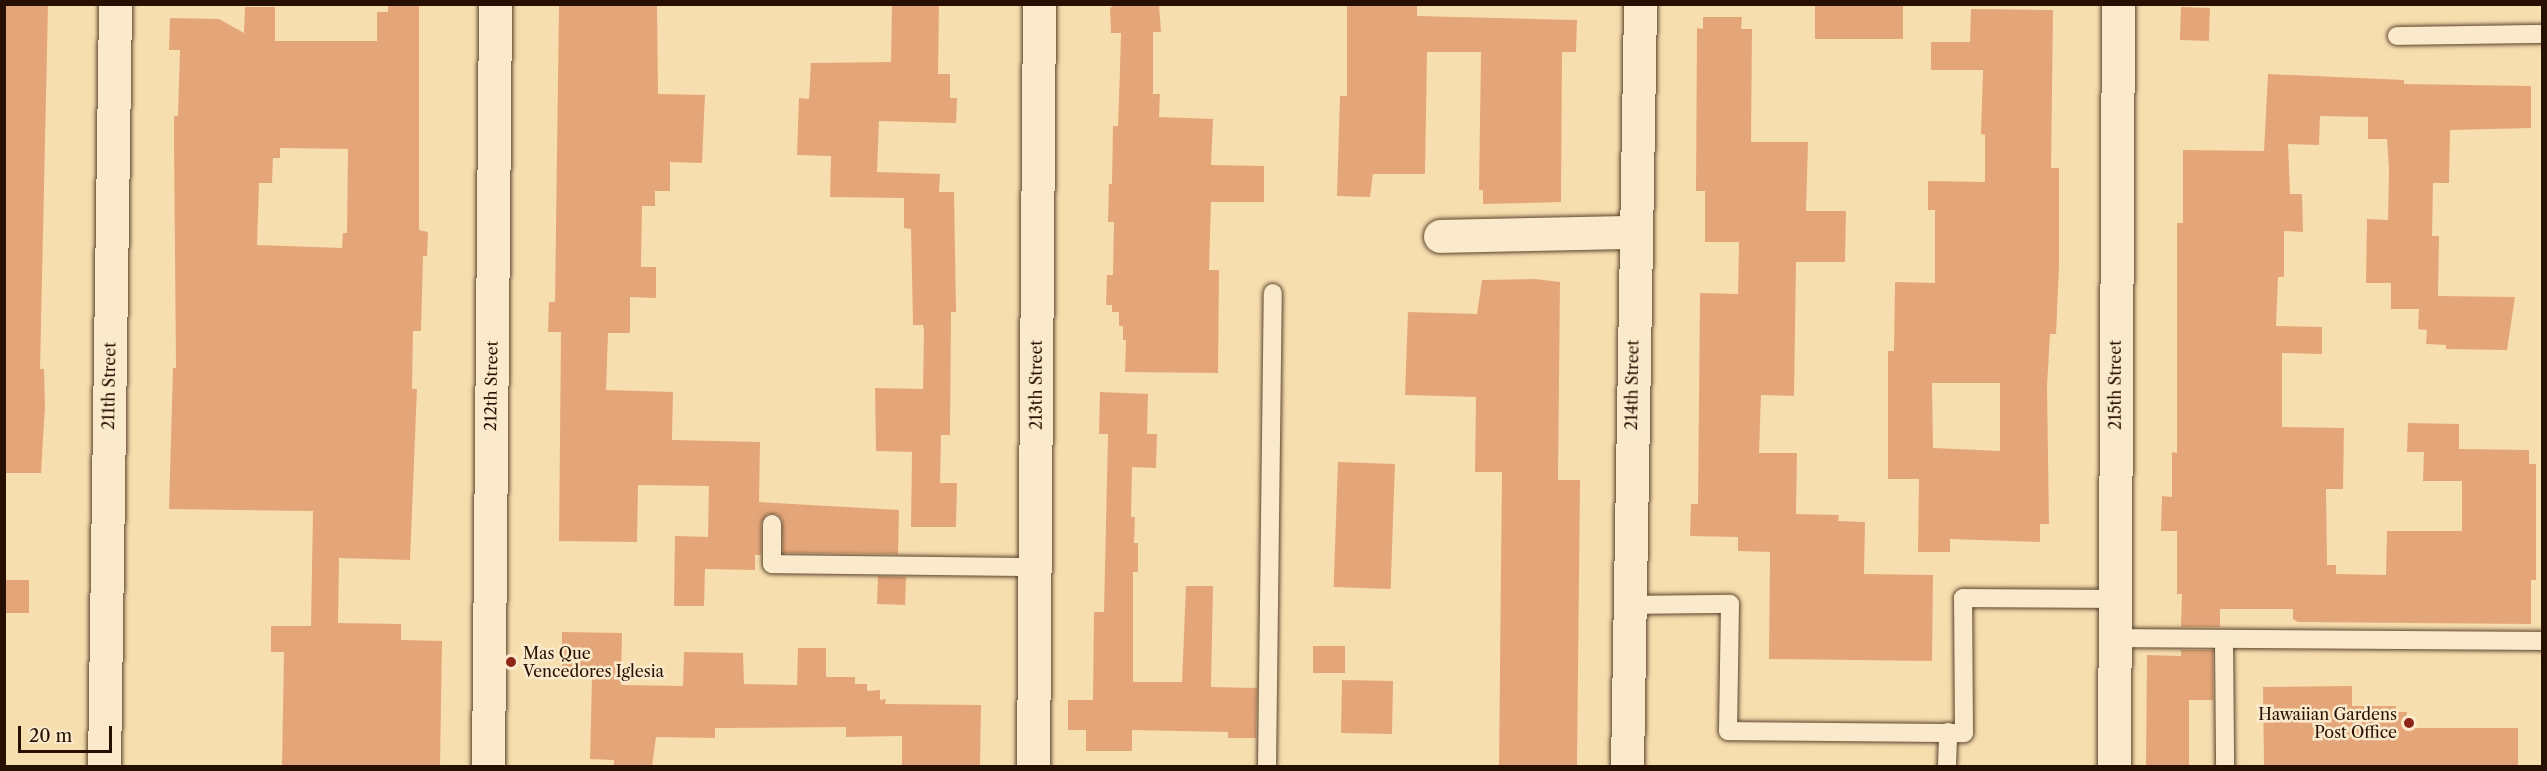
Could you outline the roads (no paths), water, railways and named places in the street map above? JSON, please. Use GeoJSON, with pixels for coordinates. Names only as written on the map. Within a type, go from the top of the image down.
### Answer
{"type":"FeatureCollection","features":[{"type":"Feature","properties":{"kind":"street","name":"211th Street"},"geometry":{"type":"LineString","coordinates":[[104,766],[115,4]]}},
{"type":"Feature","properties":{"kind":"street","name":"212th Street"},"geometry":{"type":"LineString","coordinates":[[488,766],[495,4]]}},
{"type":"Feature","properties":{"kind":"street","name":"213th Street"},"geometry":{"type":"LineString","coordinates":[[1033,766],[1040,4]]}},
{"type":"Feature","properties":{"kind":"street","name":"214th Street"},"geometry":{"type":"LineString","coordinates":[[1627,766],[1634,232],[1640,4]]}},
{"type":"Feature","properties":{"kind":"street","name":"215th Street"},"geometry":{"type":"LineString","coordinates":[[2114,766],[2113,599],[2118,4]]}},
{"type":"Feature","properties":{"kind":"street"},"geometry":{"type":"LineString","coordinates":[[1440,236],[1634,232]]}},
{"type":"Feature","properties":{"kind":"lane"},"geometry":{"type":"LineString","coordinates":[[2397,36],[2542,34]]}},
{"type":"Feature","properties":{"kind":"lane"},"geometry":{"type":"LineString","coordinates":[[1267,766],[1274,293]]}},
{"type":"Feature","properties":{"kind":"lane"},"geometry":{"type":"LineString","coordinates":[[772,524],[772,564],[1035,567]]}},
{"type":"Feature","properties":{"kind":"lane"},"geometry":{"type":"LineString","coordinates":[[1629,605],[1730,604],[1728,731],[1964,733],[1963,598],[2113,599]]}},
{"type":"Feature","properties":{"kind":"lane"},"geometry":{"type":"LineString","coordinates":[[2113,638],[2542,641]]}},
{"type":"Feature","properties":{"kind":"lane"},"geometry":{"type":"LineString","coordinates":[[2224,639],[2225,766]]}},
{"type":"Feature","properties":{"kind":"lane"},"geometry":{"type":"LineString","coordinates":[[1947,766],[1948,732]]}},
{"type":"Feature","properties":{"kind":"place","name":"Mas Que Vencedores Iglesia"},"geometry":{"type":"Point","coordinates":[511,662]}},
{"type":"Feature","properties":{"kind":"place","name":"Hawaiian Gardens Post Office"},"geometry":{"type":"Point","coordinates":[2409,723]}}]}
